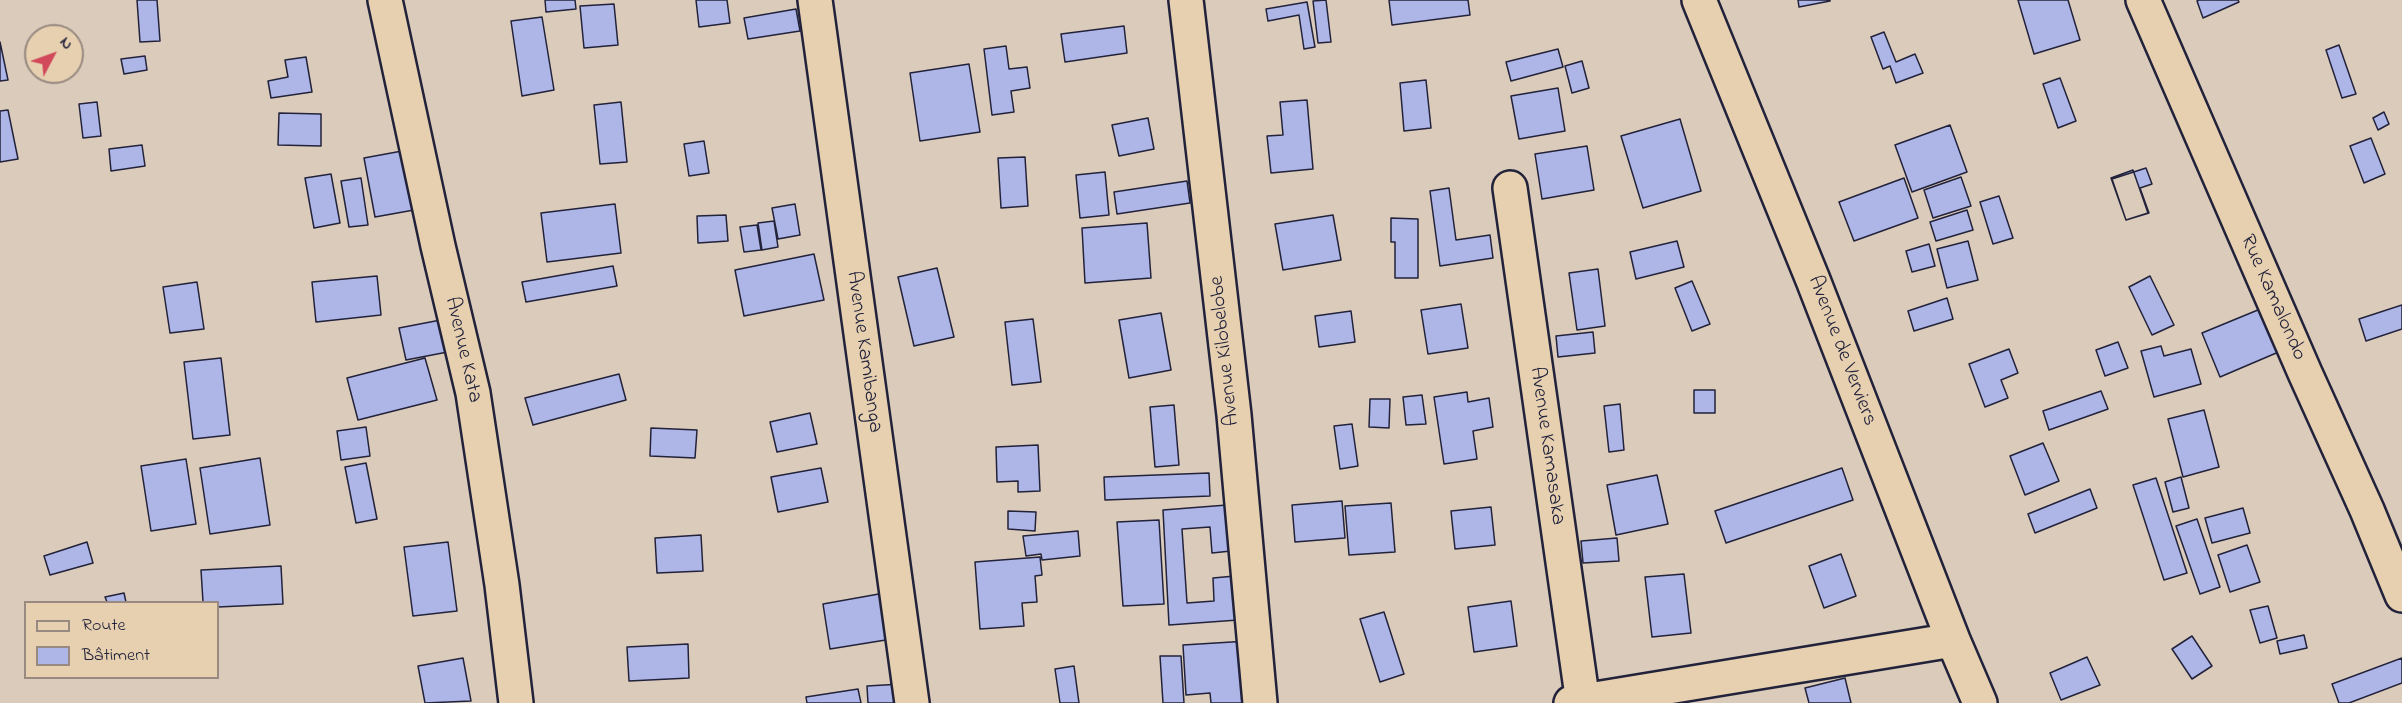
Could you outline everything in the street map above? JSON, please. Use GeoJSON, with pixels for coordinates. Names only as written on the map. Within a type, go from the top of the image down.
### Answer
{"type":"FeatureCollection","features":[{"type":"Feature","properties":{"kind":"street","name":"Avenue Kata"},"geometry":{"type":"LineString","coordinates":[[385,0],[438,246],[473,393],[502,585],[516,703]]}},
{"type":"Feature","properties":{"kind":"street","name":"Avenue Kamibanga"},"geometry":{"type":"LineString","coordinates":[[815,0],[912,703]]}},
{"type":"Feature","properties":{"kind":"street","name":"Avenue Kilobelobe"},"geometry":{"type":"LineString","coordinates":[[1186,0],[1234,415],[1260,703]]}},
{"type":"Feature","properties":{"kind":"street","name":"Avenue de Verviers"},"geometry":{"type":"LineString","coordinates":[[1699,0],[1980,703]]}},
{"type":"Feature","properties":{"kind":"street","name":"Rue Kamalondo"},"geometry":{"type":"LineString","coordinates":[[2143,0],[2300,363],[2367,510],[2402,595]]}},
{"type":"Feature","properties":{"kind":"street","name":"Avenue Kamasaka"},"geometry":{"type":"LineString","coordinates":[[1510,188],[1579,702]]}},
{"type":"Feature","properties":{"kind":"street"},"geometry":{"type":"LineString","coordinates":[[1579,702],[1953,640]]}},
{"type":"Feature","properties":{"kind":"building"},"geometry":{"type":"Polygon","coordinates":[[[137,0],[157,0],[160,41],[140,42],[137,0]]]}},
{"type":"Feature","properties":{"kind":"building"},"geometry":{"type":"Polygon","coordinates":[[[545,0],[575,0],[576,9],[546,12],[545,0]]]}},
{"type":"Feature","properties":{"kind":"building"},"geometry":{"type":"Polygon","coordinates":[[[696,0],[727,0],[730,23],[699,27],[696,0]]]}},
{"type":"Feature","properties":{"kind":"building"},"geometry":{"type":"Polygon","coordinates":[[[1326,0],[1331,42],[1318,43],[1313,1],[1326,0]]]}},
{"type":"Feature","properties":{"kind":"building"},"geometry":{"type":"Polygon","coordinates":[[[1389,0],[1468,0],[1470,15],[1392,25],[1389,0]]]}},
{"type":"Feature","properties":{"kind":"building"},"geometry":{"type":"Polygon","coordinates":[[[1798,0],[1830,0],[1830,1],[1799,7],[1798,0]]]}},
{"type":"Feature","properties":{"kind":"building"},"geometry":{"type":"Polygon","coordinates":[[[2018,0],[2068,0],[2080,40],[2034,54],[2018,0]]]}},
{"type":"Feature","properties":{"kind":"building"},"geometry":{"type":"Polygon","coordinates":[[[2238,0],[2239,2],[2203,18],[2197,1],[2238,0]]]}},
{"type":"Feature","properties":{"kind":"building"},"geometry":{"type":"Polygon","coordinates":[[[1307,2],[1315,47],[1304,49],[1299,15],[1268,21],[1266,9],[1307,2]]]}},
{"type":"Feature","properties":{"kind":"building"},"geometry":{"type":"Polygon","coordinates":[[[614,4],[618,45],[584,48],[580,6],[614,4]]]}},
{"type":"Feature","properties":{"kind":"building"},"geometry":{"type":"Polygon","coordinates":[[[796,9],[800,31],[748,39],[744,18],[796,9]]]}},
{"type":"Feature","properties":{"kind":"building"},"geometry":{"type":"Polygon","coordinates":[[[542,17],[554,90],[522,96],[511,21],[542,17]]]}},
{"type":"Feature","properties":{"kind":"building"},"geometry":{"type":"Polygon","coordinates":[[[1124,26],[1127,53],[1065,62],[1061,34],[1124,26]]]}},
{"type":"Feature","properties":{"kind":"building"},"geometry":{"type":"Polygon","coordinates":[[[1884,32],[1896,62],[1915,54],[1923,73],[1896,83],[1890,66],[1883,69],[1871,37],[1884,32]]]}},
{"type":"Feature","properties":{"kind":"building"},"geometry":{"type":"Polygon","coordinates":[[[0,42],[8,80],[0,81],[0,42]]]}},
{"type":"Feature","properties":{"kind":"building"},"geometry":{"type":"Polygon","coordinates":[[[2339,45],[2356,94],[2342,98],[2326,50],[2339,45]]]}},
{"type":"Feature","properties":{"kind":"building"},"geometry":{"type":"Polygon","coordinates":[[[1006,46],[1009,69],[1027,67],[1030,88],[1011,91],[1014,112],[992,115],[984,49],[1006,46]]]}},
{"type":"Feature","properties":{"kind":"building"},"geometry":{"type":"Polygon","coordinates":[[[1558,49],[1563,67],[1511,81],[1506,62],[1558,49]]]}},
{"type":"Feature","properties":{"kind":"building"},"geometry":{"type":"Polygon","coordinates":[[[145,56],[147,70],[124,74],[121,59],[145,56]]]}},
{"type":"Feature","properties":{"kind":"building"},"geometry":{"type":"Polygon","coordinates":[[[306,57],[312,92],[271,98],[268,81],[288,77],[285,60],[306,57]]]}},
{"type":"Feature","properties":{"kind":"building"},"geometry":{"type":"Polygon","coordinates":[[[1582,61],[1589,88],[1572,93],[1565,66],[1582,61]]]}},
{"type":"Feature","properties":{"kind":"building"},"geometry":{"type":"Polygon","coordinates":[[[969,64],[980,132],[920,141],[910,73],[969,64]]]}},
{"type":"Feature","properties":{"kind":"building"},"geometry":{"type":"Polygon","coordinates":[[[2060,78],[2076,121],[2058,128],[2043,84],[2060,78]]]}},
{"type":"Feature","properties":{"kind":"building"},"geometry":{"type":"Polygon","coordinates":[[[1426,80],[1431,128],[1404,131],[1400,83],[1426,80]]]}},
{"type":"Feature","properties":{"kind":"building"},"geometry":{"type":"Polygon","coordinates":[[[1558,88],[1565,131],[1519,139],[1511,96],[1558,88]]]}},
{"type":"Feature","properties":{"kind":"building"},"geometry":{"type":"Polygon","coordinates":[[[1307,100],[1313,169],[1271,173],[1267,136],[1283,135],[1280,102],[1307,100]]]}},
{"type":"Feature","properties":{"kind":"building"},"geometry":{"type":"Polygon","coordinates":[[[97,102],[101,136],[83,138],[79,104],[97,102]]]}},
{"type":"Feature","properties":{"kind":"building"},"geometry":{"type":"Polygon","coordinates":[[[621,102],[627,162],[600,164],[594,105],[621,102]]]}},
{"type":"Feature","properties":{"kind":"building"},"geometry":{"type":"Polygon","coordinates":[[[8,110],[18,159],[0,162],[0,111],[8,110]]]}},
{"type":"Feature","properties":{"kind":"building"},"geometry":{"type":"Polygon","coordinates":[[[2384,112],[2389,124],[2378,130],[2373,118],[2384,112]]]}},
{"type":"Feature","properties":{"kind":"building"},"geometry":{"type":"Polygon","coordinates":[[[279,113],[321,114],[321,146],[278,145],[279,113]]]}},
{"type":"Feature","properties":{"kind":"building"},"geometry":{"type":"Polygon","coordinates":[[[1148,118],[1154,149],[1119,156],[1112,125],[1148,118]]]}},
{"type":"Feature","properties":{"kind":"building"},"geometry":{"type":"Polygon","coordinates":[[[1680,119],[1701,191],[1643,208],[1621,136],[1680,119]]]}},
{"type":"Feature","properties":{"kind":"building"},"geometry":{"type":"Polygon","coordinates":[[[1950,125],[1967,172],[1912,192],[1895,145],[1950,125]]]}},
{"type":"Feature","properties":{"kind":"building"},"geometry":{"type":"Polygon","coordinates":[[[2371,138],[2385,174],[2364,183],[2350,146],[2371,138]]]}},
{"type":"Feature","properties":{"kind":"building"},"geometry":{"type":"Polygon","coordinates":[[[704,141],[709,173],[689,176],[684,144],[704,141]]]}},
{"type":"Feature","properties":{"kind":"building"},"geometry":{"type":"Polygon","coordinates":[[[142,145],[145,166],[111,171],[109,149],[142,145]]]}},
{"type":"Feature","properties":{"kind":"building"},"geometry":{"type":"Polygon","coordinates":[[[1587,146],[1594,190],[1542,199],[1535,154],[1587,146]]]}},
{"type":"Feature","properties":{"kind":"building"},"geometry":{"type":"Polygon","coordinates":[[[402,151],[414,210],[375,217],[364,158],[402,151]]]}},
{"type":"Feature","properties":{"kind":"building"},"geometry":{"type":"Polygon","coordinates":[[[1025,157],[1028,206],[1001,208],[998,158],[1025,157]]]}},
{"type":"Feature","properties":{"kind":"building"},"geometry":{"type":"Polygon","coordinates":[[[2146,168],[2152,184],[2140,188],[2149,213],[2126,220],[2112,179],[2146,168]]]}},
{"type":"Feature","properties":{"kind":"building"},"geometry":{"type":"Polygon","coordinates":[[[2133,170],[2148,213],[2126,220],[2111,178],[2133,170]]]}},
{"type":"Feature","properties":{"kind":"building"},"geometry":{"type":"Polygon","coordinates":[[[1105,172],[1109,215],[1080,218],[1076,175],[1105,172]]]}},
{"type":"Feature","properties":{"kind":"building"},"geometry":{"type":"Polygon","coordinates":[[[331,174],[340,223],[314,228],[305,178],[331,174]]]}},
{"type":"Feature","properties":{"kind":"building"},"geometry":{"type":"Polygon","coordinates":[[[1961,177],[1971,206],[1933,218],[1924,190],[1961,177]]]}},
{"type":"Feature","properties":{"kind":"building"},"geometry":{"type":"Polygon","coordinates":[[[361,178],[368,225],[349,227],[341,181],[361,178]]]}},
{"type":"Feature","properties":{"kind":"building"},"geometry":{"type":"Polygon","coordinates":[[[1904,178],[1918,218],[1854,241],[1839,202],[1904,178]]]}},
{"type":"Feature","properties":{"kind":"building"},"geometry":{"type":"Polygon","coordinates":[[[1187,181],[1190,203],[1117,214],[1114,192],[1187,181]]]}},
{"type":"Feature","properties":{"kind":"building"},"geometry":{"type":"Polygon","coordinates":[[[1449,188],[1456,240],[1490,235],[1493,258],[1440,266],[1430,191],[1449,188]]]}},
{"type":"Feature","properties":{"kind":"building"},"geometry":{"type":"Polygon","coordinates":[[[1999,196],[2013,238],[1993,244],[1980,202],[1999,196]]]}},
{"type":"Feature","properties":{"kind":"building"},"geometry":{"type":"Polygon","coordinates":[[[615,204],[621,253],[547,262],[541,213],[615,204]]]}},
{"type":"Feature","properties":{"kind":"building"},"geometry":{"type":"Polygon","coordinates":[[[795,204],[800,235],[778,239],[772,208],[795,204]]]}},
{"type":"Feature","properties":{"kind":"building"},"geometry":{"type":"Polygon","coordinates":[[[1967,210],[1973,230],[1936,241],[1930,222],[1967,210]]]}},
{"type":"Feature","properties":{"kind":"building"},"geometry":{"type":"Polygon","coordinates":[[[726,215],[728,241],[698,243],[697,216],[726,215]]]}},
{"type":"Feature","properties":{"kind":"building"},"geometry":{"type":"Polygon","coordinates":[[[1333,215],[1341,260],[1283,270],[1275,224],[1333,215]]]}},
{"type":"Feature","properties":{"kind":"building"},"geometry":{"type":"Polygon","coordinates":[[[1391,218],[1418,219],[1418,278],[1395,278],[1395,242],[1391,242],[1391,218]]]}},
{"type":"Feature","properties":{"kind":"building"},"geometry":{"type":"Polygon","coordinates":[[[774,221],[778,247],[762,250],[758,223],[774,221]]]}},
{"type":"Feature","properties":{"kind":"building"},"geometry":{"type":"Polygon","coordinates":[[[1147,223],[1151,278],[1085,283],[1082,228],[1147,223]]]}},
{"type":"Feature","properties":{"kind":"building"},"geometry":{"type":"Polygon","coordinates":[[[757,225],[761,250],[744,252],[740,227],[757,225]]]}},
{"type":"Feature","properties":{"kind":"building"},"geometry":{"type":"Polygon","coordinates":[[[1677,241],[1684,267],[1636,279],[1630,252],[1677,241]]]}},
{"type":"Feature","properties":{"kind":"building"},"geometry":{"type":"Polygon","coordinates":[[[1968,241],[1978,280],[1947,288],[1937,249],[1968,241]]]}},
{"type":"Feature","properties":{"kind":"building"},"geometry":{"type":"Polygon","coordinates":[[[1929,244],[1935,266],[1912,272],[1906,251],[1929,244]]]}},
{"type":"Feature","properties":{"kind":"building"},"geometry":{"type":"Polygon","coordinates":[[[814,254],[824,300],[744,316],[735,270],[814,254]]]}},
{"type":"Feature","properties":{"kind":"building"},"geometry":{"type":"Polygon","coordinates":[[[613,266],[617,286],[526,302],[522,282],[613,266]]]}},
{"type":"Feature","properties":{"kind":"building"},"geometry":{"type":"Polygon","coordinates":[[[937,268],[954,337],[914,346],[898,277],[937,268]]]}},
{"type":"Feature","properties":{"kind":"building"},"geometry":{"type":"Polygon","coordinates":[[[1598,269],[1605,326],[1577,330],[1569,273],[1598,269]]]}},
{"type":"Feature","properties":{"kind":"building"},"geometry":{"type":"Polygon","coordinates":[[[377,276],[381,315],[316,322],[312,282],[377,276]]]}},
{"type":"Feature","properties":{"kind":"building"},"geometry":{"type":"Polygon","coordinates":[[[2150,276],[2174,325],[2152,335],[2129,287],[2150,276]]]}},
{"type":"Feature","properties":{"kind":"building"},"geometry":{"type":"Polygon","coordinates":[[[1692,281],[1710,324],[1692,331],[1675,288],[1692,281]]]}},
{"type":"Feature","properties":{"kind":"building"},"geometry":{"type":"Polygon","coordinates":[[[197,282],[204,329],[170,333],[163,287],[197,282]]]}},
{"type":"Feature","properties":{"kind":"building"},"geometry":{"type":"Polygon","coordinates":[[[1947,298],[1953,319],[1914,331],[1908,311],[1947,298]]]}},
{"type":"Feature","properties":{"kind":"building"},"geometry":{"type":"Polygon","coordinates":[[[1461,304],[1468,348],[1428,354],[1421,310],[1461,304]]]}},
{"type":"Feature","properties":{"kind":"building"},"geometry":{"type":"Polygon","coordinates":[[[2270,305],[2288,348],[2220,377],[2202,333],[2270,305]]]}},
{"type":"Feature","properties":{"kind":"building"},"geometry":{"type":"Polygon","coordinates":[[[2402,305],[2402,329],[2366,341],[2359,319],[2402,305]]]}},
{"type":"Feature","properties":{"kind":"building"},"geometry":{"type":"Polygon","coordinates":[[[1351,311],[1355,342],[1319,347],[1315,316],[1351,311]]]}},
{"type":"Feature","properties":{"kind":"building"},"geometry":{"type":"Polygon","coordinates":[[[1161,313],[1171,370],[1129,378],[1119,320],[1161,313]]]}},
{"type":"Feature","properties":{"kind":"building"},"geometry":{"type":"Polygon","coordinates":[[[451,318],[458,350],[406,360],[399,328],[451,318]]]}},
{"type":"Feature","properties":{"kind":"building"},"geometry":{"type":"Polygon","coordinates":[[[1033,319],[1041,382],[1012,385],[1005,322],[1033,319]]]}},
{"type":"Feature","properties":{"kind":"building"},"geometry":{"type":"Polygon","coordinates":[[[1593,332],[1595,353],[1558,357],[1556,336],[1593,332]]]}},
{"type":"Feature","properties":{"kind":"building"},"geometry":{"type":"Polygon","coordinates":[[[2118,342],[2128,368],[2105,376],[2096,350],[2118,342]]]}},
{"type":"Feature","properties":{"kind":"building"},"geometry":{"type":"Polygon","coordinates":[[[2161,346],[2164,356],[2191,349],[2201,384],[2154,397],[2141,351],[2161,346]]]}},
{"type":"Feature","properties":{"kind":"building"},"geometry":{"type":"Polygon","coordinates":[[[2009,349],[2018,373],[2001,380],[2008,398],[1985,407],[1969,364],[2009,349]]]}},
{"type":"Feature","properties":{"kind":"building"},"geometry":{"type":"Polygon","coordinates":[[[221,358],[230,435],[193,439],[184,362],[221,358]]]}},
{"type":"Feature","properties":{"kind":"building"},"geometry":{"type":"Polygon","coordinates":[[[425,358],[437,400],[358,420],[347,378],[425,358]]]}},
{"type":"Feature","properties":{"kind":"building"},"geometry":{"type":"Polygon","coordinates":[[[619,374],[626,400],[533,425],[525,398],[619,374]]]}},
{"type":"Feature","properties":{"kind":"building"},"geometry":{"type":"Polygon","coordinates":[[[1694,390],[1715,390],[1715,413],[1694,413],[1694,390]]]}},
{"type":"Feature","properties":{"kind":"building"},"geometry":{"type":"Polygon","coordinates":[[[2101,391],[2108,409],[2049,430],[2043,411],[2101,391]]]}},
{"type":"Feature","properties":{"kind":"building"},"geometry":{"type":"Polygon","coordinates":[[[1467,392],[1468,402],[1489,398],[1493,427],[1473,431],[1477,459],[1444,464],[1434,397],[1467,392]]]}},
{"type":"Feature","properties":{"kind":"building"},"geometry":{"type":"Polygon","coordinates":[[[1422,395],[1426,424],[1406,425],[1403,397],[1422,395]]]}},
{"type":"Feature","properties":{"kind":"building"},"geometry":{"type":"Polygon","coordinates":[[[1370,399],[1390,399],[1389,428],[1369,427],[1370,399]]]}},
{"type":"Feature","properties":{"kind":"building"},"geometry":{"type":"Polygon","coordinates":[[[1620,404],[1624,450],[1609,452],[1604,406],[1620,404]]]}},
{"type":"Feature","properties":{"kind":"building"},"geometry":{"type":"Polygon","coordinates":[[[1174,405],[1179,465],[1155,467],[1150,407],[1174,405]]]}},
{"type":"Feature","properties":{"kind":"building"},"geometry":{"type":"Polygon","coordinates":[[[2204,410],[2219,467],[2183,477],[2168,419],[2204,410]]]}},
{"type":"Feature","properties":{"kind":"building"},"geometry":{"type":"Polygon","coordinates":[[[810,413],[817,444],[777,452],[770,422],[810,413]]]}},
{"type":"Feature","properties":{"kind":"building"},"geometry":{"type":"Polygon","coordinates":[[[1352,424],[1358,466],[1340,469],[1334,426],[1352,424]]]}},
{"type":"Feature","properties":{"kind":"building"},"geometry":{"type":"Polygon","coordinates":[[[366,427],[370,456],[341,460],[337,431],[366,427]]]}},
{"type":"Feature","properties":{"kind":"building"},"geometry":{"type":"Polygon","coordinates":[[[651,428],[697,430],[695,458],[650,456],[651,428]]]}},
{"type":"Feature","properties":{"kind":"building"},"geometry":{"type":"Polygon","coordinates":[[[2043,443],[2059,481],[2025,495],[2010,456],[2043,443]]]}},
{"type":"Feature","properties":{"kind":"building"},"geometry":{"type":"Polygon","coordinates":[[[1038,445],[1040,491],[1018,492],[1018,481],[997,482],[996,447],[1038,445]]]}},
{"type":"Feature","properties":{"kind":"building"},"geometry":{"type":"Polygon","coordinates":[[[260,458],[270,525],[210,534],[200,468],[260,458]]]}},
{"type":"Feature","properties":{"kind":"building"},"geometry":{"type":"Polygon","coordinates":[[[186,459],[196,524],[151,531],[141,466],[186,459]]]}},
{"type":"Feature","properties":{"kind":"building"},"geometry":{"type":"Polygon","coordinates":[[[366,463],[377,519],[356,523],[345,467],[366,463]]]}},
{"type":"Feature","properties":{"kind":"building"},"geometry":{"type":"Polygon","coordinates":[[[821,468],[828,502],[778,512],[771,477],[821,468]]]}},
{"type":"Feature","properties":{"kind":"building"},"geometry":{"type":"Polygon","coordinates":[[[1842,468],[1853,500],[1726,543],[1715,511],[1842,468]]]}},
{"type":"Feature","properties":{"kind":"building"},"geometry":{"type":"Polygon","coordinates":[[[1209,473],[1210,496],[1105,500],[1104,477],[1209,473]]]}},
{"type":"Feature","properties":{"kind":"building"},"geometry":{"type":"Polygon","coordinates":[[[1657,475],[1668,524],[1616,535],[1607,485],[1657,475]]]}},
{"type":"Feature","properties":{"kind":"building"},"geometry":{"type":"Polygon","coordinates":[[[2181,477],[2189,508],[2173,512],[2165,482],[2181,477]]]}},
{"type":"Feature","properties":{"kind":"building"},"geometry":{"type":"Polygon","coordinates":[[[2156,478],[2187,573],[2164,580],[2133,485],[2156,478]]]}},
{"type":"Feature","properties":{"kind":"building"},"geometry":{"type":"Polygon","coordinates":[[[2090,489],[2097,508],[2035,533],[2028,514],[2090,489]]]}},
{"type":"Feature","properties":{"kind":"building"},"geometry":{"type":"Polygon","coordinates":[[[1342,501],[1345,538],[1295,542],[1292,505],[1342,501]]]}},
{"type":"Feature","properties":{"kind":"building"},"geometry":{"type":"Polygon","coordinates":[[[1391,503],[1395,552],[1349,555],[1345,506],[1391,503]]]}},
{"type":"Feature","properties":{"kind":"building"},"geometry":{"type":"Polygon","coordinates":[[[1227,505],[1231,551],[1212,553],[1210,527],[1182,529],[1187,603],[1214,601],[1213,578],[1235,576],[1238,620],[1169,625],[1163,510],[1227,505]]]}},
{"type":"Feature","properties":{"kind":"building"},"geometry":{"type":"Polygon","coordinates":[[[1491,507],[1495,545],[1455,549],[1451,511],[1491,507]]]}},
{"type":"Feature","properties":{"kind":"building"},"geometry":{"type":"Polygon","coordinates":[[[2243,508],[2250,533],[2212,543],[2205,518],[2243,508]]]}},
{"type":"Feature","properties":{"kind":"building"},"geometry":{"type":"Polygon","coordinates":[[[1008,511],[1036,512],[1035,531],[1008,529],[1008,511]]]}},
{"type":"Feature","properties":{"kind":"building"},"geometry":{"type":"Polygon","coordinates":[[[2197,519],[2220,587],[2200,594],[2176,526],[2197,519]]]}},
{"type":"Feature","properties":{"kind":"building"},"geometry":{"type":"Polygon","coordinates":[[[1159,520],[1164,604],[1123,606],[1117,522],[1159,520]]]}},
{"type":"Feature","properties":{"kind":"building"},"geometry":{"type":"Polygon","coordinates":[[[1078,531],[1080,556],[1042,560],[1041,554],[1026,556],[1023,536],[1078,531]]]}},
{"type":"Feature","properties":{"kind":"building"},"geometry":{"type":"Polygon","coordinates":[[[701,535],[703,571],[657,573],[655,538],[701,535]]]}},
{"type":"Feature","properties":{"kind":"building"},"geometry":{"type":"Polygon","coordinates":[[[1617,538],[1619,561],[1583,563],[1581,541],[1617,538]]]}},
{"type":"Feature","properties":{"kind":"building"},"geometry":{"type":"Polygon","coordinates":[[[87,542],[93,563],[50,575],[44,556],[87,542]]]}},
{"type":"Feature","properties":{"kind":"building"},"geometry":{"type":"Polygon","coordinates":[[[448,542],[457,611],[413,616],[404,547],[448,542]]]}},
{"type":"Feature","properties":{"kind":"building"},"geometry":{"type":"Polygon","coordinates":[[[2247,545],[2260,582],[2230,592],[2218,555],[2247,545]]]}},
{"type":"Feature","properties":{"kind":"building"},"geometry":{"type":"Polygon","coordinates":[[[1841,554],[1856,596],[1824,608],[1809,566],[1841,554]]]}},
{"type":"Feature","properties":{"kind":"building"},"geometry":{"type":"Polygon","coordinates":[[[1040,557],[1042,575],[1035,576],[1037,602],[1022,603],[1024,626],[980,629],[975,562],[1040,557]]]}},
{"type":"Feature","properties":{"kind":"building"},"geometry":{"type":"Polygon","coordinates":[[[281,566],[283,604],[219,607],[219,601],[203,601],[201,570],[281,566]]]}},
{"type":"Feature","properties":{"kind":"building"},"geometry":{"type":"Polygon","coordinates":[[[1684,574],[1691,633],[1652,637],[1645,577],[1684,574]]]}},
{"type":"Feature","properties":{"kind":"building"},"geometry":{"type":"Polygon","coordinates":[[[890,592],[898,638],[830,649],[823,604],[890,592]]]}},
{"type":"Feature","properties":{"kind":"building"},"geometry":{"type":"Polygon","coordinates":[[[124,593],[126,601],[107,601],[105,597],[124,593]]]}},
{"type":"Feature","properties":{"kind":"building"},"geometry":{"type":"Polygon","coordinates":[[[1511,601],[1517,646],[1474,652],[1468,607],[1511,601]]]}},
{"type":"Feature","properties":{"kind":"building"},"geometry":{"type":"Polygon","coordinates":[[[2268,606],[2277,638],[2260,643],[2250,610],[2268,606]]]}},
{"type":"Feature","properties":{"kind":"building"},"geometry":{"type":"Polygon","coordinates":[[[1384,612],[1404,674],[1380,682],[1360,619],[1384,612]]]}},
{"type":"Feature","properties":{"kind":"building"},"geometry":{"type":"Polygon","coordinates":[[[2304,635],[2307,648],[2280,654],[2277,641],[2304,635]]]}},
{"type":"Feature","properties":{"kind":"building"},"geometry":{"type":"Polygon","coordinates":[[[2192,636],[2212,666],[2192,679],[2172,649],[2192,636]]]}},
{"type":"Feature","properties":{"kind":"building"},"geometry":{"type":"Polygon","coordinates":[[[1248,641],[1252,703],[1211,703],[1210,693],[1186,695],[1183,645],[1248,641]]]}},
{"type":"Feature","properties":{"kind":"building"},"geometry":{"type":"Polygon","coordinates":[[[688,644],[689,678],[629,681],[627,647],[688,644]]]}},
{"type":"Feature","properties":{"kind":"building"},"geometry":{"type":"Polygon","coordinates":[[[1160,656],[1181,656],[1184,703],[1163,703],[1160,656]]]}},
{"type":"Feature","properties":{"kind":"building"},"geometry":{"type":"Polygon","coordinates":[[[2087,657],[2100,685],[2061,700],[2050,673],[2087,657]]]}},
{"type":"Feature","properties":{"kind":"building"},"geometry":{"type":"Polygon","coordinates":[[[463,658],[471,701],[425,703],[418,666],[463,658]]]}},
{"type":"Feature","properties":{"kind":"building"},"geometry":{"type":"Polygon","coordinates":[[[2402,658],[2402,683],[2349,703],[2339,703],[2332,684],[2402,658]]]}},
{"type":"Feature","properties":{"kind":"building"},"geometry":{"type":"Polygon","coordinates":[[[1074,666],[1079,703],[1060,703],[1055,669],[1074,666]]]}},
{"type":"Feature","properties":{"kind":"building"},"geometry":{"type":"Polygon","coordinates":[[[1845,678],[1851,703],[1809,703],[1805,688],[1845,678]]]}},
{"type":"Feature","properties":{"kind":"building"},"geometry":{"type":"Polygon","coordinates":[[[902,684],[903,703],[868,703],[867,686],[902,684]]]}},
{"type":"Feature","properties":{"kind":"building"},"geometry":{"type":"Polygon","coordinates":[[[858,689],[861,703],[807,703],[806,697],[858,689]]]}}]}
